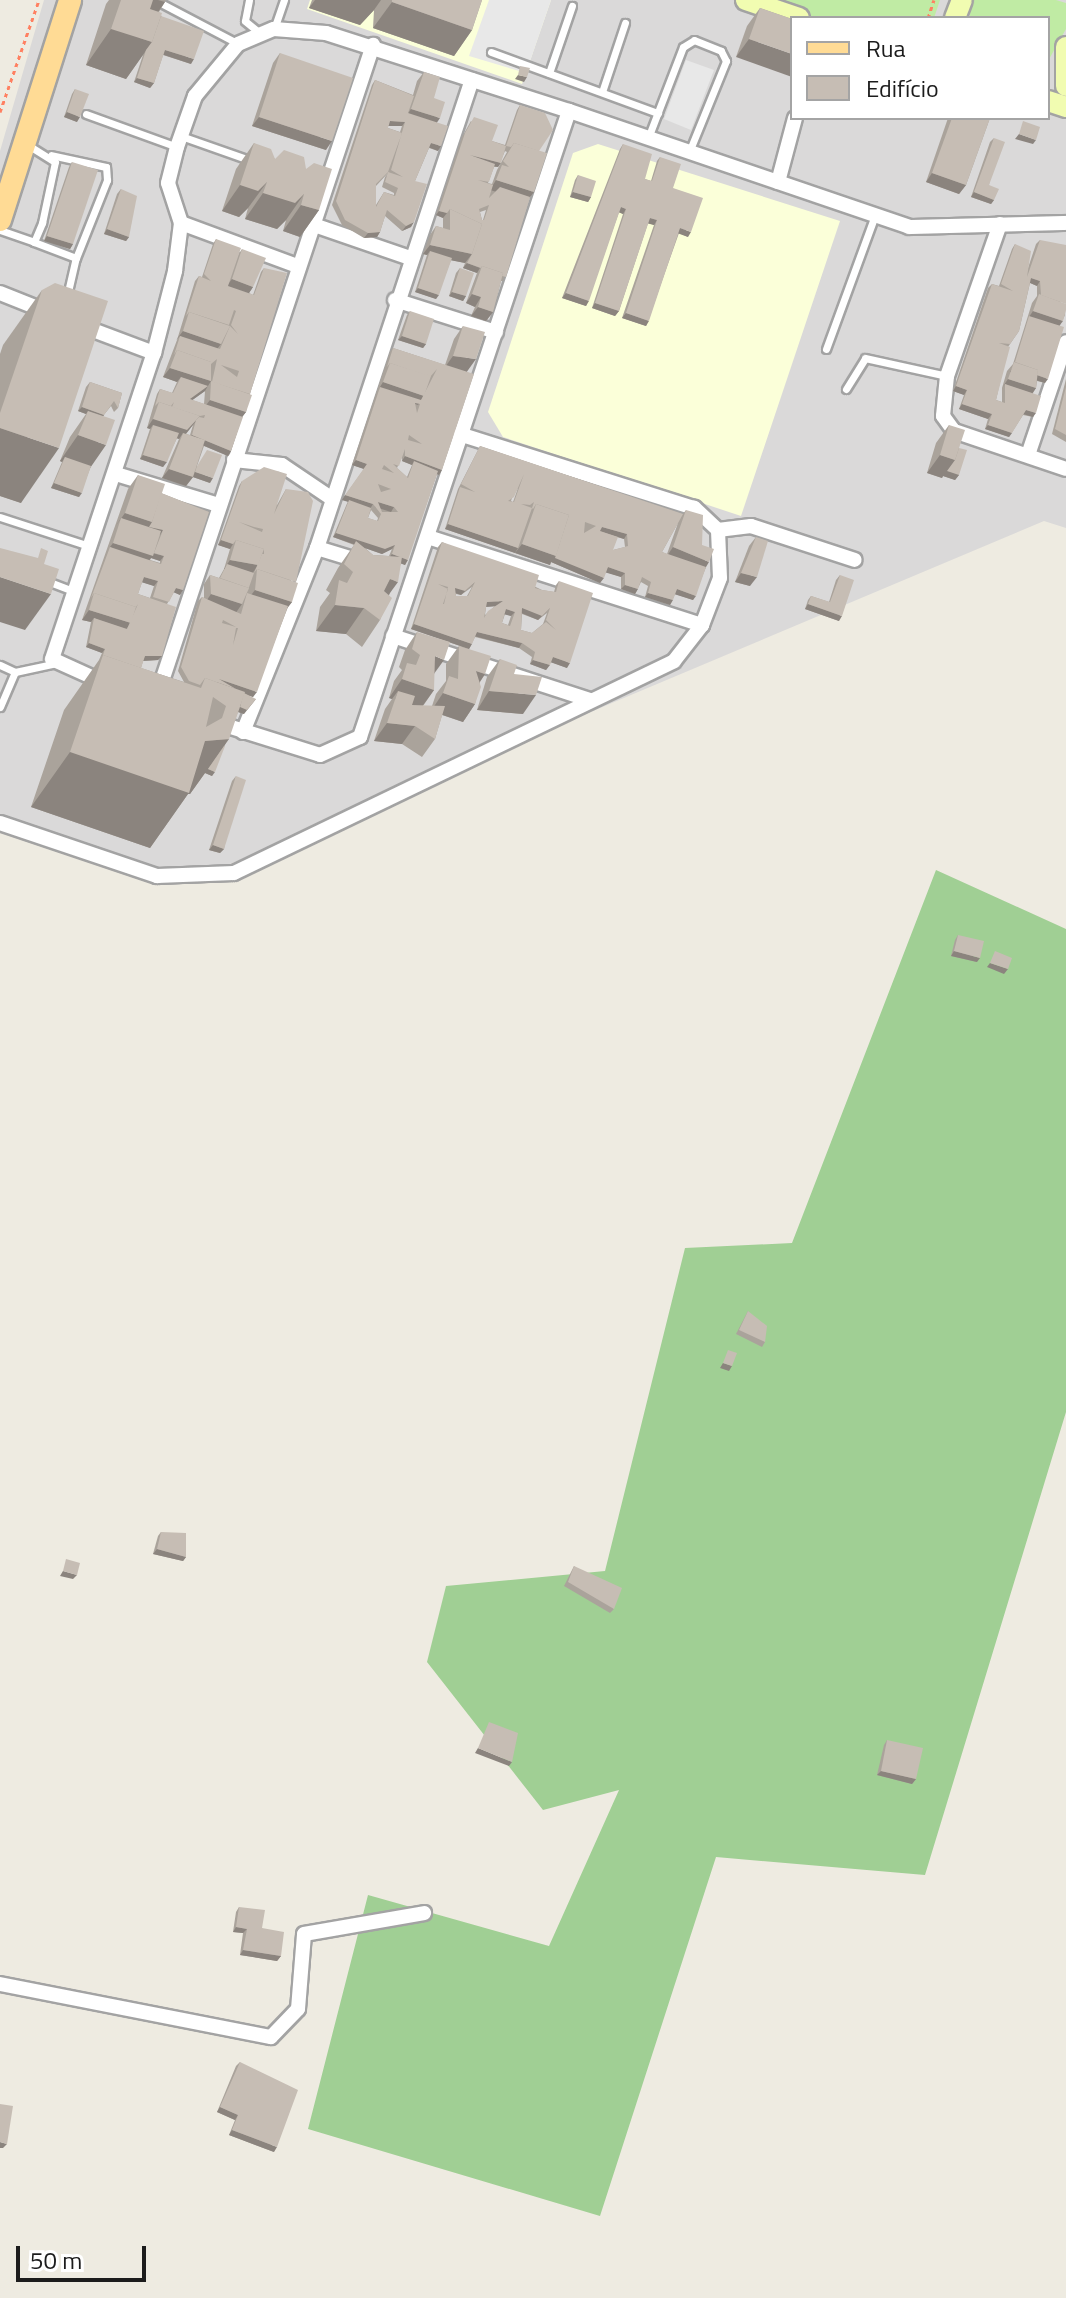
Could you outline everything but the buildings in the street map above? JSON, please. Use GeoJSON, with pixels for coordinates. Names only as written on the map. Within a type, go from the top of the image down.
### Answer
{"type":"FeatureCollection","features":[{"type":"Feature","properties":{"kind":"main road"},"geometry":{"type":"LineString","coordinates":[[0,220],[70,0]]}},
{"type":"Feature","properties":{"kind":"main road"},"geometry":{"type":"LineString","coordinates":[[746,0],[793,16]]}},
{"type":"Feature","properties":{"kind":"main road"},"geometry":{"type":"LineString","coordinates":[[1066,47],[1066,86]]}},
{"type":"Feature","properties":{"kind":"street"},"geometry":{"type":"LineString","coordinates":[[373,45],[219,505],[149,698],[54,664],[154,353],[181,223],[168,183],[179,142],[195,96],[238,44],[267,31],[373,45],[875,215],[930,229],[1066,223]]}},
{"type":"Feature","properties":{"kind":"street"},"geometry":{"type":"LineString","coordinates":[[243,732],[317,548],[395,300],[472,80]]}},
{"type":"Feature","properties":{"kind":"street"},"geometry":{"type":"LineString","coordinates":[[199,716],[320,755],[350,747],[393,636],[400,574],[428,537],[569,111]]}},
{"type":"Feature","properties":{"kind":"street"},"geometry":{"type":"LineString","coordinates":[[778,182],[794,120]]}},
{"type":"Feature","properties":{"kind":"street"},"geometry":{"type":"LineString","coordinates":[[181,223],[297,266]]}},
{"type":"Feature","properties":{"kind":"street"},"geometry":{"type":"LineString","coordinates":[[1000,224],[941,401],[954,431],[1066,469]]}},
{"type":"Feature","properties":{"kind":"street"},"geometry":{"type":"LineString","coordinates":[[314,225],[410,258]]}},
{"type":"Feature","properties":{"kind":"street"},"geometry":{"type":"LineString","coordinates":[[0,293],[154,353]]}},
{"type":"Feature","properties":{"kind":"street"},"geometry":{"type":"LineString","coordinates":[[395,300],[496,332]]}},
{"type":"Feature","properties":{"kind":"street"},"geometry":{"type":"LineString","coordinates":[[1028,455],[1066,342]]}},
{"type":"Feature","properties":{"kind":"street"},"geometry":{"type":"LineString","coordinates":[[0,823],[157,876],[234,873],[590,700],[651,677],[702,625],[720,578],[718,530],[694,508],[460,434]]}},
{"type":"Feature","properties":{"kind":"street"},"geometry":{"type":"LineString","coordinates":[[234,460],[282,465],[331,498]]}},
{"type":"Feature","properties":{"kind":"street"},"geometry":{"type":"LineString","coordinates":[[116,474],[219,505]]}},
{"type":"Feature","properties":{"kind":"street"},"geometry":{"type":"LineString","coordinates":[[718,530],[760,528],[855,560]]}},
{"type":"Feature","properties":{"kind":"street"},"geometry":{"type":"LineString","coordinates":[[428,537],[702,625]]}},
{"type":"Feature","properties":{"kind":"street"},"geometry":{"type":"LineString","coordinates":[[317,548],[400,574]]}},
{"type":"Feature","properties":{"kind":"street"},"geometry":{"type":"LineString","coordinates":[[393,636],[590,700]]}},
{"type":"Feature","properties":{"kind":"street"},"geometry":{"type":"LineString","coordinates":[[0,1984],[271,2037],[298,2009],[304,1934],[424,1913]]}},
{"type":"Feature","properties":{"kind":"lane"},"geometry":{"type":"LineString","coordinates":[[155,0],[238,44]]}},
{"type":"Feature","properties":{"kind":"lane"},"geometry":{"type":"LineString","coordinates":[[250,0],[245,21],[267,31],[284,0]]}},
{"type":"Feature","properties":{"kind":"lane"},"geometry":{"type":"LineString","coordinates":[[549,73],[572,6]]}},
{"type":"Feature","properties":{"kind":"lane"},"geometry":{"type":"LineString","coordinates":[[602,92],[625,23]]}},
{"type":"Feature","properties":{"kind":"lane"},"geometry":{"type":"LineString","coordinates":[[648,138],[685,43],[721,51],[726,61],[689,152]]}},
{"type":"Feature","properties":{"kind":"lane"},"geometry":{"type":"LineString","coordinates":[[491,52],[658,113]]}},
{"type":"Feature","properties":{"kind":"lane"},"geometry":{"type":"LineString","coordinates":[[86,114],[262,164]]}},
{"type":"Feature","properties":{"kind":"lane"},"geometry":{"type":"LineString","coordinates":[[23,144],[109,171],[76,258],[65,303]]}},
{"type":"Feature","properties":{"kind":"lane"},"geometry":{"type":"LineString","coordinates":[[34,242],[53,189],[51,155]]}},
{"type":"Feature","properties":{"kind":"lane"},"geometry":{"type":"LineString","coordinates":[[826,349],[875,215]]}},
{"type":"Feature","properties":{"kind":"lane"},"geometry":{"type":"LineString","coordinates":[[0,230],[76,258]]}},
{"type":"Feature","properties":{"kind":"lane"},"geometry":{"type":"LineString","coordinates":[[846,389],[865,358],[947,376]]}},
{"type":"Feature","properties":{"kind":"lane"},"geometry":{"type":"LineString","coordinates":[[0,517],[91,546]]}},
{"type":"Feature","properties":{"kind":"lane"},"geometry":{"type":"LineString","coordinates":[[38,577],[75,592]]}},
{"type":"Feature","properties":{"kind":"lane"},"geometry":{"type":"LineString","coordinates":[[0,665],[15,672],[54,664]]}},
{"type":"Feature","properties":{"kind":"lane"},"geometry":{"type":"LineString","coordinates":[[0,707],[15,672]]}},
{"type":"Feature","properties":{"kind":"path"},"geometry":{"type":"LineString","coordinates":[[0,112],[39,0]]}},
{"type":"Feature","properties":{"kind":"shaded area"},"geometry":{"type":"Polygon","coordinates":[[[44,0],[1066,0],[1066,528],[1044,521],[192,880],[0,819],[0,151],[44,0]]]}},
{"type":"Feature","properties":{"kind":"shaded area"},"geometry":{"type":"Polygon","coordinates":[[[310,0],[551,0],[522,84],[307,9],[310,0]]]}},
{"type":"Feature","properties":{"kind":"shaded area"},"geometry":{"type":"Polygon","coordinates":[[[489,0],[551,0],[526,73],[469,56],[489,0]]]}},
{"type":"Feature","properties":{"kind":"shaded area"},"geometry":{"type":"Polygon","coordinates":[[[686,60],[714,70],[691,130],[664,119],[686,60]]]}},
{"type":"Feature","properties":{"kind":"shaded area"},"geometry":{"type":"Polygon","coordinates":[[[598,144],[840,221],[741,516],[503,437],[488,412],[573,153],[598,144]]]}},
{"type":"Feature","properties":{"kind":"green space"},"geometry":{"type":"Polygon","coordinates":[[[765,0],[940,0],[935,16],[811,16],[765,0]]]}},
{"type":"Feature","properties":{"kind":"green space"},"geometry":{"type":"Polygon","coordinates":[[[970,0],[1056,0],[1066,3],[1066,29],[1050,57],[1050,16],[970,16],[970,0]]]}},
{"type":"Feature","properties":{"kind":"green space"},"geometry":{"type":"Polygon","coordinates":[[[936,870],[1066,929],[1066,1412],[925,1875],[716,1857],[600,2216],[308,2129],[368,1895],[549,1946],[619,1790],[543,1810],[427,1662],[446,1586],[605,1571],[685,1248],[792,1243],[936,870]]]}}]}
